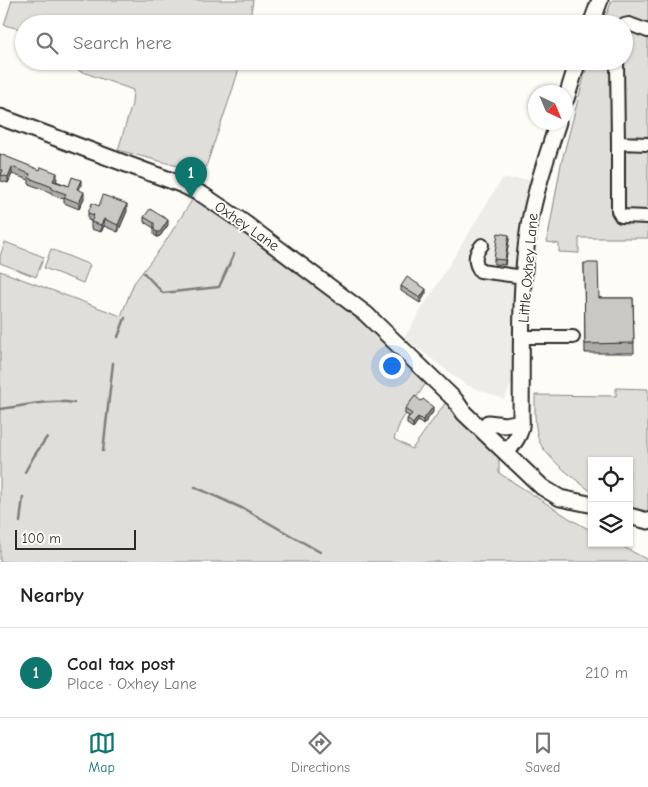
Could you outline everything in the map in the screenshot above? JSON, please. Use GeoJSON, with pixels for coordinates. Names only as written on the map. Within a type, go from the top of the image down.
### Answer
{"type":"FeatureCollection","features":[{"type":"Feature","properties":{"kind":"main road"},"geometry":{"type":"LineString","coordinates":[[597,15],[600,0]]}},
{"type":"Feature","properties":{"kind":"main road"},"geometry":{"type":"LineString","coordinates":[[570,85],[575,70]]}},
{"type":"Feature","properties":{"kind":"main road","name":"Oxhey Lane"},"geometry":{"type":"LineString","coordinates":[[0,117],[183,185],[203,195],[298,262],[366,314],[455,400],[464,413],[550,480],[588,503]]}},
{"type":"Feature","properties":{"kind":"main road","name":"Little Oxhey Lane"},"geometry":{"type":"LineString","coordinates":[[506,447],[518,420],[524,277],[529,226],[556,130]]}},
{"type":"Feature","properties":{"kind":"main road","name":"Oxhey Lane"},"geometry":{"type":"LineString","coordinates":[[455,400],[470,406],[488,423],[506,447]]}},
{"type":"Feature","properties":{"kind":"main road"},"geometry":{"type":"LineString","coordinates":[[488,423],[505,426],[518,420]]}},
{"type":"Feature","properties":{"kind":"main road"},"geometry":{"type":"LineString","coordinates":[[633,517],[648,521]]}},
{"type":"Feature","properties":{"kind":"lane"},"geometry":{"type":"LineString","coordinates":[[633,25],[648,31]]}},
{"type":"Feature","properties":{"kind":"lane"},"geometry":{"type":"LineString","coordinates":[[617,70],[618,211],[621,216],[648,217]]}},
{"type":"Feature","properties":{"kind":"lane"},"geometry":{"type":"LineString","coordinates":[[618,143],[648,144]]}},
{"type":"Feature","properties":{"kind":"lane"},"geometry":{"type":"LineString","coordinates":[[482,245],[476,256],[475,263],[480,270],[524,277]]}},
{"type":"Feature","properties":{"kind":"lane"},"geometry":{"type":"LineString","coordinates":[[522,337],[573,337]]}},
{"type":"Feature","properties":{"kind":"shaded area"},"geometry":{"type":"Polygon","coordinates":[[[12,0],[253,0],[250,15],[15,15],[15,28],[4,25],[12,0]]]}},
{"type":"Feature","properties":{"kind":"shaded area"},"geometry":{"type":"Polygon","coordinates":[[[612,0],[648,0],[648,238],[579,238],[579,253],[559,252],[559,244],[547,242],[561,164],[570,130],[573,130],[573,119],[586,70],[633,70],[633,15],[606,15],[612,0]]]}},
{"type":"Feature","properties":{"kind":"shaded area"},"geometry":{"type":"Polygon","coordinates":[[[77,70],[238,70],[204,173],[118,150],[132,104],[133,90],[77,70]]]}},
{"type":"Feature","properties":{"kind":"shaded area"},"geometry":{"type":"Polygon","coordinates":[[[502,179],[532,179],[532,192],[520,276],[513,382],[504,399],[466,385],[404,338],[502,179]]]}},
{"type":"Feature","properties":{"kind":"shaded area"},"geometry":{"type":"Polygon","coordinates":[[[196,194],[346,302],[426,383],[400,423],[394,439],[412,449],[446,402],[499,455],[499,473],[588,529],[588,547],[624,547],[648,560],[648,562],[0,562],[0,271],[121,316],[134,283],[163,245],[196,194]]]}},
{"type":"Feature","properties":{"kind":"shaded area"},"geometry":{"type":"Polygon","coordinates":[[[5,242],[44,257],[36,277],[0,263],[0,256],[5,242]]]}},
{"type":"Feature","properties":{"kind":"shaded area"},"geometry":{"type":"Polygon","coordinates":[[[51,249],[90,265],[83,283],[44,268],[51,249]]]}},
{"type":"Feature","properties":{"kind":"shaded area"},"geometry":{"type":"Polygon","coordinates":[[[616,388],[648,389],[648,515],[633,511],[633,457],[588,457],[588,489],[556,463],[544,449],[538,438],[535,419],[535,395],[616,396],[616,388]]]}},
{"type":"Feature","properties":{"kind":"building"},"geometry":{"type":"Polygon","coordinates":[[[0,154],[40,170],[41,167],[57,173],[53,181],[69,186],[72,177],[81,180],[77,189],[84,192],[79,203],[64,197],[66,194],[52,189],[52,187],[29,178],[30,174],[12,167],[8,177],[1,175],[3,170],[0,169],[0,154]]]}},
{"type":"Feature","properties":{"kind":"building"},"geometry":{"type":"Polygon","coordinates":[[[103,195],[127,204],[118,225],[104,219],[101,225],[91,222],[94,215],[88,213],[92,203],[99,206],[103,195]]]}},
{"type":"Feature","properties":{"kind":"building"},"geometry":{"type":"Polygon","coordinates":[[[150,209],[168,220],[160,232],[154,230],[154,223],[144,217],[150,209]]]}},
{"type":"Feature","properties":{"kind":"building"},"geometry":{"type":"Polygon","coordinates":[[[498,233],[509,235],[505,260],[494,259],[498,233]]]}},
{"type":"Feature","properties":{"kind":"building"},"geometry":{"type":"Polygon","coordinates":[[[584,263],[598,263],[599,298],[633,298],[634,343],[585,344],[584,263]]]}},
{"type":"Feature","properties":{"kind":"building"},"geometry":{"type":"Polygon","coordinates":[[[407,277],[426,289],[420,298],[401,286],[407,277]]]}},
{"type":"Feature","properties":{"kind":"building"},"geometry":{"type":"Polygon","coordinates":[[[415,396],[421,401],[423,399],[433,407],[423,420],[418,417],[413,424],[407,419],[412,414],[405,409],[415,396]]]}},
{"type":"Feature","properties":{"kind":"waterway"},"geometry":{"type":"LineString","coordinates":[[144,273],[163,293],[219,287],[234,254]]}},
{"type":"Feature","properties":{"kind":"waterway"},"geometry":{"type":"LineString","coordinates":[[118,337],[125,318]]}},
{"type":"Feature","properties":{"kind":"waterway"},"geometry":{"type":"LineString","coordinates":[[103,451],[113,363]]}},
{"type":"Feature","properties":{"kind":"waterway"},"geometry":{"type":"LineString","coordinates":[[0,409],[46,402],[74,403]]}},
{"type":"Feature","properties":{"kind":"waterway"},"geometry":{"type":"LineString","coordinates":[[25,472],[47,437]]}},
{"type":"Feature","properties":{"kind":"waterway"},"geometry":{"type":"LineString","coordinates":[[195,487],[246,510],[320,552]]}},
{"type":"Feature","properties":{"kind":"waterway"},"geometry":{"type":"LineString","coordinates":[[20,522],[23,497]]}},
{"type":"Feature","properties":{"kind":"place","name":"Coal tax post"},"geometry":{"type":"Point","coordinates":[191,198]}}]}
